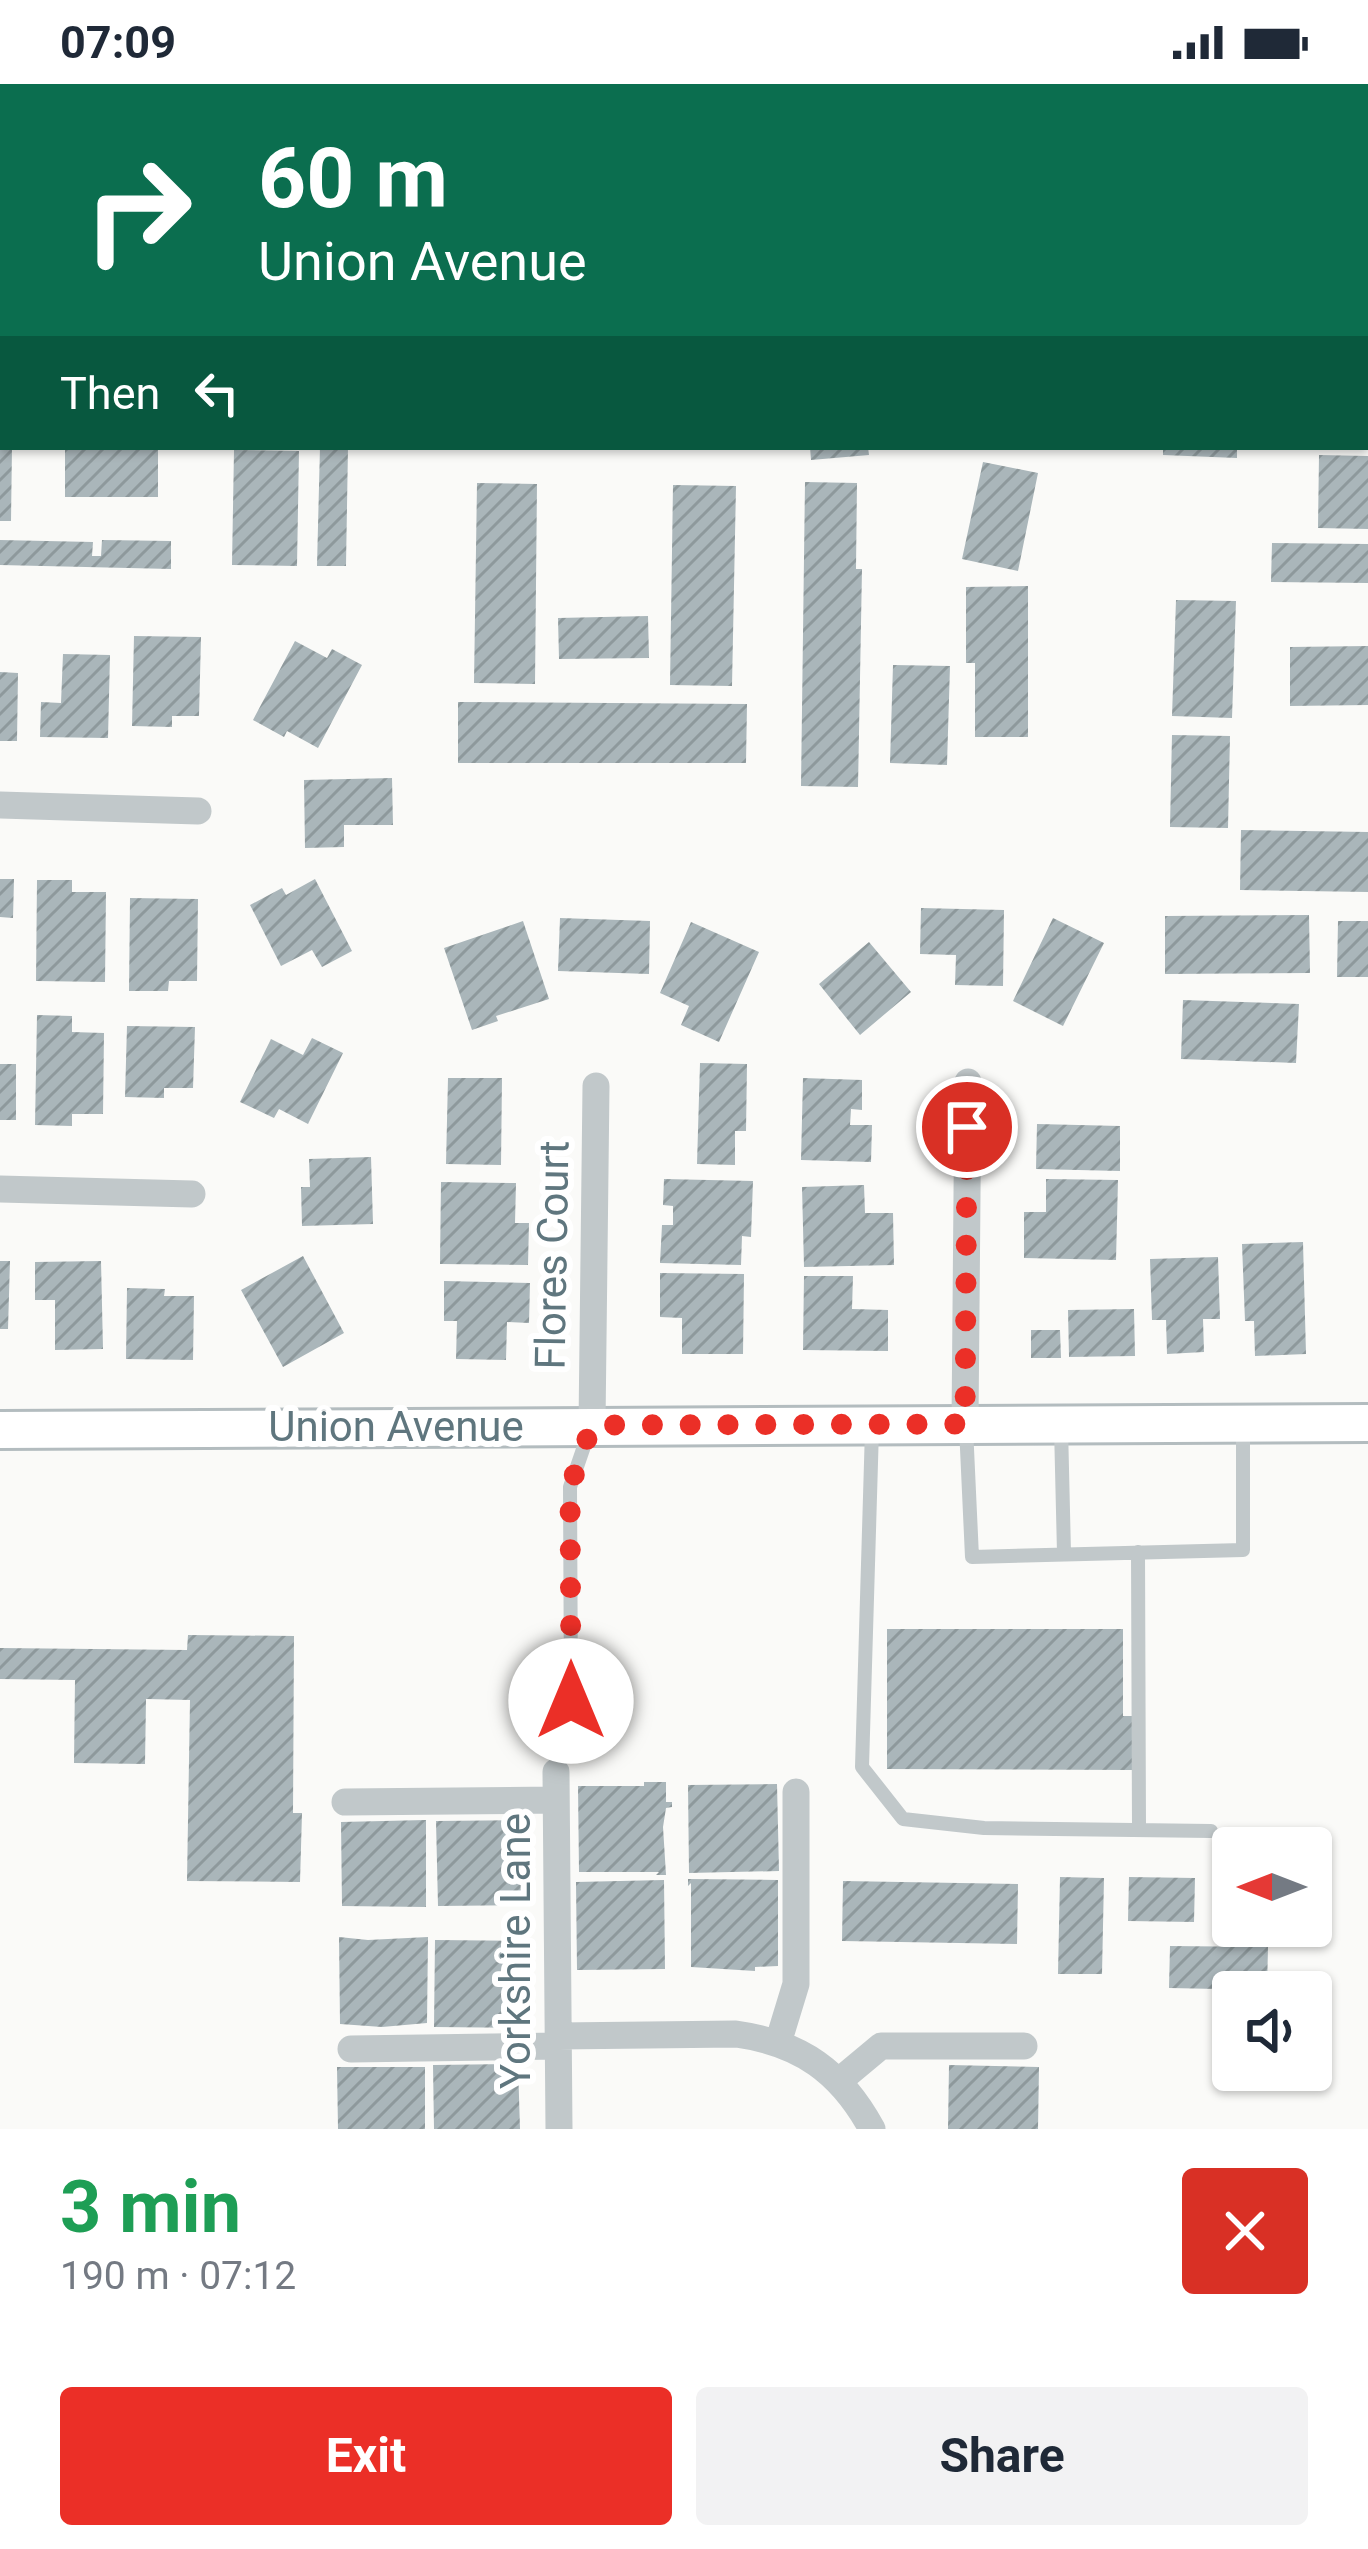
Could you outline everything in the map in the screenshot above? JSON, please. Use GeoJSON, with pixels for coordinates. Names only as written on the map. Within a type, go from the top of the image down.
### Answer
{"type":"FeatureCollection","features":[{"type":"Feature","properties":{"kind":"street"},"geometry":{"type":"LineString","coordinates":[[0,806],[198,811]]}},
{"type":"Feature","properties":{"kind":"street"},"geometry":{"type":"LineString","coordinates":[[965,1424],[968,1082]]}},
{"type":"Feature","properties":{"kind":"street","name":"Flores Court"},"geometry":{"type":"LineString","coordinates":[[592,1425],[596,1086]]}},
{"type":"Feature","properties":{"kind":"street"},"geometry":{"type":"LineString","coordinates":[[0,1189],[192,1194]]}},
{"type":"Feature","properties":{"kind":"street","name":"Union Avenue"},"geometry":{"type":"LineString","coordinates":[[0,1430],[1368,1423]]}},
{"type":"Feature","properties":{"kind":"street"},"geometry":{"type":"LineString","coordinates":[[345,1802],[556,1786]]}},
{"type":"Feature","properties":{"kind":"street","name":"Yorkshire Lane"},"geometry":{"type":"LineString","coordinates":[[556,1786],[559,2129]]}},
{"type":"Feature","properties":{"kind":"street"},"geometry":{"type":"LineString","coordinates":[[778,2042],[796,1984],[796,1792]]}},
{"type":"Feature","properties":{"kind":"street"},"geometry":{"type":"LineString","coordinates":[[351,2049],[736,2034],[778,2042],[823,2065],[872,2129]]}},
{"type":"Feature","properties":{"kind":"street"},"geometry":{"type":"LineString","coordinates":[[839,2081],[881,2046],[1024,2046]]}},
{"type":"Feature","properties":{"kind":"lane"},"geometry":{"type":"LineString","coordinates":[[965,1424],[972,1557],[1243,1550],[1243,1422]]}},
{"type":"Feature","properties":{"kind":"lane"},"geometry":{"type":"LineString","coordinates":[[1061,1423],[1064,1553]]}},
{"type":"Feature","properties":{"kind":"lane"},"geometry":{"type":"LineString","coordinates":[[872,1424],[862,1768],[903,1819],[984,1828],[1210,1831]]}},
{"type":"Feature","properties":{"kind":"lane"},"geometry":{"type":"LineString","coordinates":[[556,1786],[558,1738],[571,1701],[570,1487],[592,1425]]}},
{"type":"Feature","properties":{"kind":"lane"},"geometry":{"type":"LineString","coordinates":[[1138,1552],[1139,1830]]}},
{"type":"Feature","properties":{"kind":"building"},"geometry":{"type":"Polygon","coordinates":[[[0,450],[12,450],[11,521],[0,521],[0,450]]]}},
{"type":"Feature","properties":{"kind":"building"},"geometry":{"type":"Polygon","coordinates":[[[65,450],[158,450],[158,497],[65,497],[65,450]]]}},
{"type":"Feature","properties":{"kind":"building"},"geometry":{"type":"Polygon","coordinates":[[[234,450],[299,451],[297,566],[232,565],[234,450]]]}},
{"type":"Feature","properties":{"kind":"building"},"geometry":{"type":"Polygon","coordinates":[[[320,450],[348,450],[346,566],[317,566],[320,450]]]}},
{"type":"Feature","properties":{"kind":"building"},"geometry":{"type":"Polygon","coordinates":[[[810,450],[868,450],[869,455],[811,460],[810,450]]]}},
{"type":"Feature","properties":{"kind":"building"},"geometry":{"type":"Polygon","coordinates":[[[1163,450],[1237,450],[1237,458],[1163,455],[1163,450]]]}},
{"type":"Feature","properties":{"kind":"building"},"geometry":{"type":"Polygon","coordinates":[[[1319,455],[1368,456],[1368,529],[1318,528],[1319,455]]]}},
{"type":"Feature","properties":{"kind":"building"},"geometry":{"type":"Polygon","coordinates":[[[983,462],[1038,473],[1018,571],[962,559],[983,462]]]}},
{"type":"Feature","properties":{"kind":"building"},"geometry":{"type":"Polygon","coordinates":[[[805,482],[857,483],[856,569],[862,569],[858,787],[801,786],[805,482]]]}},
{"type":"Feature","properties":{"kind":"building"},"geometry":{"type":"Polygon","coordinates":[[[477,483],[537,484],[535,684],[474,683],[477,483]]]}},
{"type":"Feature","properties":{"kind":"building"},"geometry":{"type":"Polygon","coordinates":[[[673,485],[736,486],[732,686],[670,685],[673,485]]]}},
{"type":"Feature","properties":{"kind":"building"},"geometry":{"type":"Polygon","coordinates":[[[0,540],[93,542],[92,556],[101,556],[102,540],[171,541],[171,569],[0,565],[0,540]]]}},
{"type":"Feature","properties":{"kind":"building"},"geometry":{"type":"Polygon","coordinates":[[[1272,543],[1368,544],[1368,583],[1271,582],[1272,543]]]}},
{"type":"Feature","properties":{"kind":"building"},"geometry":{"type":"Polygon","coordinates":[[[1028,586],[1028,737],[975,737],[975,663],[966,663],[966,587],[1028,586]]]}},
{"type":"Feature","properties":{"kind":"building"},"geometry":{"type":"Polygon","coordinates":[[[1176,600],[1236,601],[1232,718],[1172,716],[1176,600]]]}},
{"type":"Feature","properties":{"kind":"building"},"geometry":{"type":"Polygon","coordinates":[[[648,616],[649,658],[559,659],[558,618],[648,616]]]}},
{"type":"Feature","properties":{"kind":"building"},"geometry":{"type":"Polygon","coordinates":[[[134,636],[201,637],[199,716],[172,716],[172,727],[132,726],[134,636]]]}},
{"type":"Feature","properties":{"kind":"building"},"geometry":{"type":"Polygon","coordinates":[[[295,641],[327,658],[332,649],[362,665],[318,748],[253,720],[295,641]]]}},
{"type":"Feature","properties":{"kind":"building"},"geometry":{"type":"Polygon","coordinates":[[[1368,646],[1368,705],[1290,706],[1290,647],[1368,646]]]}},
{"type":"Feature","properties":{"kind":"building"},"geometry":{"type":"Polygon","coordinates":[[[63,654],[110,655],[108,738],[40,737],[41,702],[61,703],[63,654]]]}},
{"type":"Feature","properties":{"kind":"building"},"geometry":{"type":"Polygon","coordinates":[[[893,665],[950,666],[947,765],[890,763],[893,665]]]}},
{"type":"Feature","properties":{"kind":"building"},"geometry":{"type":"Polygon","coordinates":[[[0,672],[18,673],[17,741],[0,741],[0,672]]]}},
{"type":"Feature","properties":{"kind":"building"},"geometry":{"type":"Polygon","coordinates":[[[458,702],[747,704],[746,763],[458,763],[458,702]]]}},
{"type":"Feature","properties":{"kind":"building"},"geometry":{"type":"Polygon","coordinates":[[[1172,735],[1230,736],[1228,828],[1170,827],[1172,735]]]}},
{"type":"Feature","properties":{"kind":"building"},"geometry":{"type":"Polygon","coordinates":[[[392,778],[393,825],[344,825],[344,847],[305,848],[304,780],[392,778]]]}},
{"type":"Feature","properties":{"kind":"building"},"geometry":{"type":"Polygon","coordinates":[[[1241,830],[1368,832],[1368,892],[1240,890],[1241,830]]]}},
{"type":"Feature","properties":{"kind":"building"},"geometry":{"type":"Polygon","coordinates":[[[0,879],[14,879],[13,918],[0,917],[0,879]]]}},
{"type":"Feature","properties":{"kind":"building"},"geometry":{"type":"Polygon","coordinates":[[[315,879],[352,951],[322,967],[312,950],[281,966],[250,905],[282,888],[286,895],[315,879]]]}},
{"type":"Feature","properties":{"kind":"building"},"geometry":{"type":"Polygon","coordinates":[[[37,880],[72,880],[72,892],[106,892],[105,982],[36,981],[37,880]]]}},
{"type":"Feature","properties":{"kind":"building"},"geometry":{"type":"Polygon","coordinates":[[[130,898],[198,899],[197,981],[169,981],[168,991],[129,991],[130,898]]]}},
{"type":"Feature","properties":{"kind":"building"},"geometry":{"type":"Polygon","coordinates":[[[921,908],[1004,910],[1003,986],[955,985],[956,955],[920,954],[921,908]]]}},
{"type":"Feature","properties":{"kind":"building"},"geometry":{"type":"Polygon","coordinates":[[[1309,915],[1310,973],[1165,974],[1165,916],[1309,915]]]}},
{"type":"Feature","properties":{"kind":"building"},"geometry":{"type":"Polygon","coordinates":[[[560,918],[650,921],[649,974],[558,971],[560,918]]]}},
{"type":"Feature","properties":{"kind":"building"},"geometry":{"type":"Polygon","coordinates":[[[1053,918],[1104,943],[1063,1026],[1013,1001],[1053,918]]]}},
{"type":"Feature","properties":{"kind":"building"},"geometry":{"type":"Polygon","coordinates":[[[523,921],[549,999],[496,1016],[498,1021],[472,1030],[444,948],[523,921]]]}},
{"type":"Feature","properties":{"kind":"building"},"geometry":{"type":"Polygon","coordinates":[[[1338,921],[1368,921],[1368,977],[1337,977],[1338,921]]]}},
{"type":"Feature","properties":{"kind":"building"},"geometry":{"type":"Polygon","coordinates":[[[691,922],[759,952],[719,1042],[681,1025],[689,1006],[660,993],[691,922]]]}},
{"type":"Feature","properties":{"kind":"building"},"geometry":{"type":"Polygon","coordinates":[[[869,942],[911,992],[860,1035],[819,984],[869,942]]]}},
{"type":"Feature","properties":{"kind":"building"},"geometry":{"type":"Polygon","coordinates":[[[1183,1000],[1299,1004],[1296,1063],[1181,1059],[1183,1000]]]}},
{"type":"Feature","properties":{"kind":"building"},"geometry":{"type":"Polygon","coordinates":[[[37,1015],[72,1016],[72,1032],[104,1033],[103,1114],[72,1114],[72,1126],[35,1125],[37,1015]]]}},
{"type":"Feature","properties":{"kind":"building"},"geometry":{"type":"Polygon","coordinates":[[[127,1026],[195,1027],[193,1088],[164,1088],[164,1098],[125,1097],[127,1026]]]}},
{"type":"Feature","properties":{"kind":"building"},"geometry":{"type":"Polygon","coordinates":[[[312,1038],[343,1053],[308,1124],[279,1109],[274,1118],[240,1102],[271,1039],[303,1055],[312,1038]]]}},
{"type":"Feature","properties":{"kind":"building"},"geometry":{"type":"Polygon","coordinates":[[[700,1063],[747,1064],[746,1131],[735,1131],[735,1165],[697,1164],[700,1063]]]}},
{"type":"Feature","properties":{"kind":"building"},"geometry":{"type":"Polygon","coordinates":[[[0,1064],[16,1064],[16,1120],[0,1120],[0,1064]]]}},
{"type":"Feature","properties":{"kind":"building"},"geometry":{"type":"Polygon","coordinates":[[[448,1078],[502,1078],[501,1165],[446,1164],[448,1078]]]}},
{"type":"Feature","properties":{"kind":"building"},"geometry":{"type":"Polygon","coordinates":[[[803,1078],[862,1080],[862,1110],[851,1109],[850,1125],[872,1125],[871,1162],[801,1160],[803,1078]]]}},
{"type":"Feature","properties":{"kind":"building"},"geometry":{"type":"Polygon","coordinates":[[[1037,1124],[1120,1126],[1120,1171],[1036,1169],[1037,1124]]]}},
{"type":"Feature","properties":{"kind":"building"},"geometry":{"type":"Polygon","coordinates":[[[371,1157],[373,1224],[302,1226],[301,1187],[310,1187],[309,1159],[371,1157]]]}},
{"type":"Feature","properties":{"kind":"building"},"geometry":{"type":"Polygon","coordinates":[[[664,1179],[753,1181],[751,1237],[742,1236],[741,1265],[660,1263],[662,1225],[673,1225],[673,1206],[663,1205],[664,1179]]]}},
{"type":"Feature","properties":{"kind":"building"},"geometry":{"type":"Polygon","coordinates":[[[1046,1179],[1118,1180],[1116,1260],[1024,1258],[1024,1212],[1046,1212],[1046,1179]]]}},
{"type":"Feature","properties":{"kind":"building"},"geometry":{"type":"Polygon","coordinates":[[[441,1182],[516,1183],[515,1223],[529,1223],[528,1265],[440,1264],[441,1182]]]}},
{"type":"Feature","properties":{"kind":"building"},"geometry":{"type":"Polygon","coordinates":[[[864,1185],[865,1213],[893,1213],[894,1265],[804,1267],[802,1187],[864,1185]]]}},
{"type":"Feature","properties":{"kind":"building"},"geometry":{"type":"Polygon","coordinates":[[[1303,1242],[1306,1354],[1255,1356],[1254,1321],[1245,1321],[1242,1244],[1303,1242]]]}},
{"type":"Feature","properties":{"kind":"building"},"geometry":{"type":"Polygon","coordinates":[[[303,1256],[344,1333],[283,1367],[241,1290],[303,1256]]]}},
{"type":"Feature","properties":{"kind":"building"},"geometry":{"type":"Polygon","coordinates":[[[1218,1257],[1220,1319],[1203,1319],[1204,1352],[1167,1354],[1166,1320],[1152,1320],[1150,1259],[1218,1257]]]}},
{"type":"Feature","properties":{"kind":"building"},"geometry":{"type":"Polygon","coordinates":[[[0,1261],[10,1261],[8,1329],[0,1329],[0,1261]]]}},
{"type":"Feature","properties":{"kind":"building"},"geometry":{"type":"Polygon","coordinates":[[[101,1261],[103,1349],[55,1350],[55,1300],[35,1300],[35,1262],[101,1261]]]}},
{"type":"Feature","properties":{"kind":"building"},"geometry":{"type":"Polygon","coordinates":[[[660,1273],[744,1274],[743,1354],[682,1354],[682,1318],[660,1317],[660,1273]]]}},
{"type":"Feature","properties":{"kind":"building"},"geometry":{"type":"Polygon","coordinates":[[[804,1276],[853,1276],[852,1309],[888,1310],[888,1351],[803,1350],[804,1276]]]}},
{"type":"Feature","properties":{"kind":"building"},"geometry":{"type":"Polygon","coordinates":[[[444,1281],[530,1283],[529,1323],[507,1322],[506,1360],[456,1359],[457,1321],[444,1321],[444,1281]]]}},
{"type":"Feature","properties":{"kind":"building"},"geometry":{"type":"Polygon","coordinates":[[[127,1288],[194,1296],[193,1360],[126,1359],[127,1288]]]}},
{"type":"Feature","properties":{"kind":"building"},"geometry":{"type":"Polygon","coordinates":[[[1134,1309],[1135,1356],[1069,1357],[1068,1310],[1134,1309]]]}},
{"type":"Feature","properties":{"kind":"building"},"geometry":{"type":"Polygon","coordinates":[[[1031,1330],[1060,1330],[1061,1358],[1031,1358],[1031,1330]]]}},
{"type":"Feature","properties":{"kind":"building"},"geometry":{"type":"Polygon","coordinates":[[[887,1629],[1123,1629],[1123,1716],[1132,1716],[1132,1770],[887,1769],[887,1629]]]}},
{"type":"Feature","properties":{"kind":"building"},"geometry":{"type":"Polygon","coordinates":[[[188,1635],[294,1636],[293,1813],[302,1813],[300,1882],[187,1881],[190,1700],[146,1699],[145,1764],[74,1763],[75,1680],[0,1679],[0,1648],[187,1650],[188,1635]]]}},
{"type":"Feature","properties":{"kind":"building"},"geometry":{"type":"Polygon","coordinates":[[[644,1782],[666,1782],[666,1802],[672,1802],[666,1808],[663,1827],[666,1875],[579,1872],[578,1786],[644,1786],[644,1782]]]}},
{"type":"Feature","properties":{"kind":"building"},"geometry":{"type":"Polygon","coordinates":[[[777,1784],[779,1871],[689,1873],[688,1785],[777,1784]]]}},
{"type":"Feature","properties":{"kind":"building"},"geometry":{"type":"Polygon","coordinates":[[[426,1820],[426,1907],[342,1906],[341,1822],[426,1820]]]}},
{"type":"Feature","properties":{"kind":"building"},"geometry":{"type":"Polygon","coordinates":[[[522,1820],[521,1905],[438,1906],[436,1821],[522,1820]]]}},
{"type":"Feature","properties":{"kind":"building"},"geometry":{"type":"Polygon","coordinates":[[[1060,1877],[1104,1878],[1102,1974],[1058,1974],[1060,1877]]]}},
{"type":"Feature","properties":{"kind":"building"},"geometry":{"type":"Polygon","coordinates":[[[1129,1877],[1195,1878],[1194,1922],[1128,1921],[1129,1877]]]}},
{"type":"Feature","properties":{"kind":"building"},"geometry":{"type":"Polygon","coordinates":[[[688,1879],[778,1880],[778,1966],[755,1967],[755,1971],[691,1967],[688,1879]]]}},
{"type":"Feature","properties":{"kind":"building"},"geometry":{"type":"Polygon","coordinates":[[[664,1880],[665,1969],[577,1970],[576,1882],[664,1880]]]}},
{"type":"Feature","properties":{"kind":"building"},"geometry":{"type":"Polygon","coordinates":[[[843,1881],[1018,1884],[1017,1944],[842,1941],[843,1881]]]}},
{"type":"Feature","properties":{"kind":"building"},"geometry":{"type":"Polygon","coordinates":[[[339,1937],[428,1937],[427,2023],[340,2024],[339,1937]]]}},
{"type":"Feature","properties":{"kind":"building"},"geometry":{"type":"Polygon","coordinates":[[[435,1940],[523,1941],[521,2028],[434,2027],[435,1940]]]}},
{"type":"Feature","properties":{"kind":"building"},"geometry":{"type":"Polygon","coordinates":[[[1170,1946],[1268,1947],[1267,1971],[1212,1971],[1212,1989],[1169,1988],[1170,1946]]]}},
{"type":"Feature","properties":{"kind":"building"},"geometry":{"type":"Polygon","coordinates":[[[518,2064],[520,2129],[434,2129],[433,2065],[518,2064]]]}},
{"type":"Feature","properties":{"kind":"building"},"geometry":{"type":"Polygon","coordinates":[[[949,2065],[1039,2067],[1038,2129],[948,2129],[949,2065]]]}},
{"type":"Feature","properties":{"kind":"building"},"geometry":{"type":"Polygon","coordinates":[[[337,2067],[425,2067],[425,2129],[338,2129],[337,2067]]]}},
{"type":"Feature","properties":{"kind":"route"},"geometry":{"type":"LineString","coordinates":[[571,1701],[570,1487],[592,1425],[965,1424],[967,1127]]}}]}
